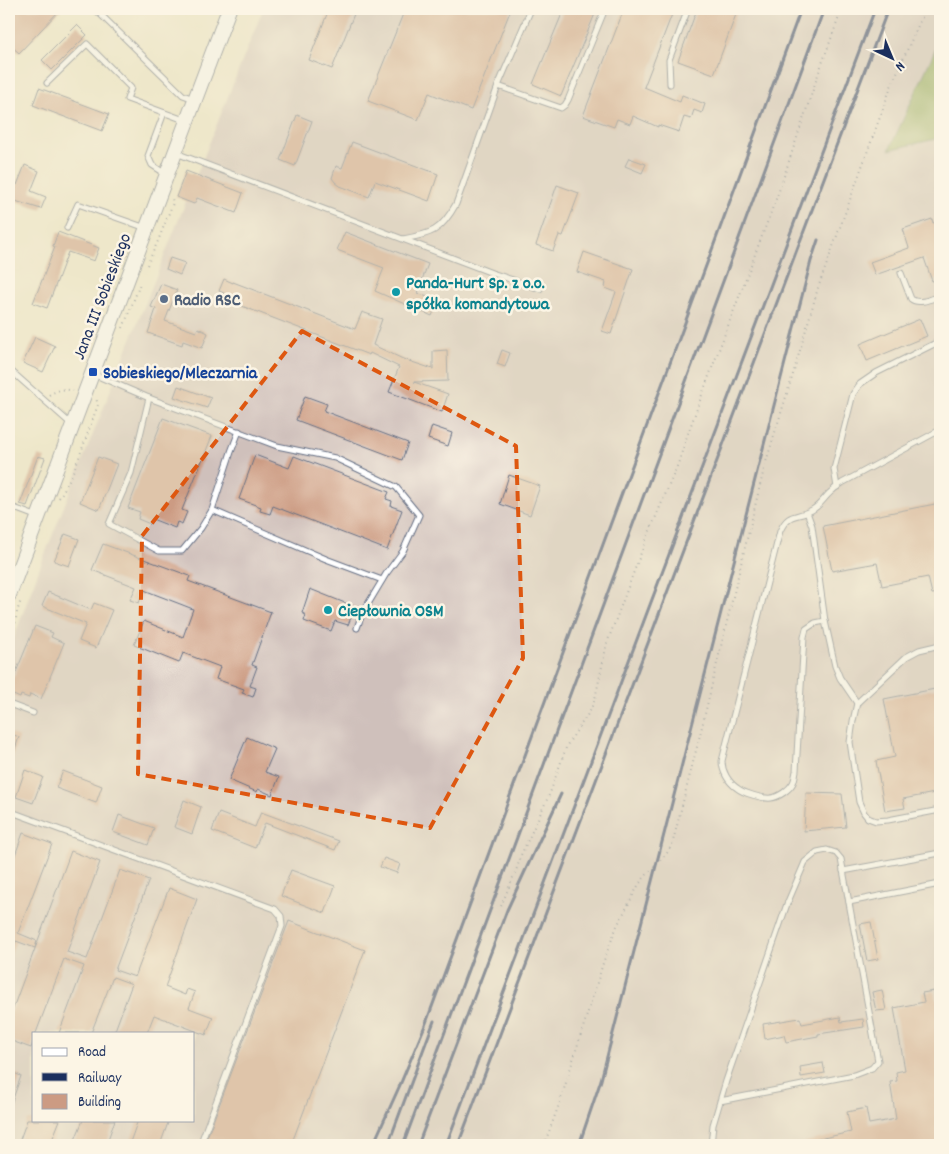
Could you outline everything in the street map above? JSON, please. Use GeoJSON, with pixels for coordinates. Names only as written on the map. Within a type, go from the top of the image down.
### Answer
{"type":"FeatureCollection","features":[{"type":"Feature","properties":{"kind":"main road","name":"Jana III Sobieskiego"},"geometry":{"type":"LineString","coordinates":[[16,595],[38,518],[229,9]]}},
{"type":"Feature","properties":{"kind":"lane"},"geometry":{"type":"LineString","coordinates":[[92,9],[95,9],[183,95],[195,100]]}},
{"type":"Feature","properties":{"kind":"lane"},"geometry":{"type":"LineString","coordinates":[[402,239],[421,236],[436,230],[448,217],[456,204],[498,86],[531,9]]}},
{"type":"Feature","properties":{"kind":"lane"},"geometry":{"type":"LineString","coordinates":[[498,86],[561,108],[568,100],[605,9]]}},
{"type":"Feature","properties":{"kind":"lane"},"geometry":{"type":"LineString","coordinates":[[670,84],[669,60],[688,9]]}},
{"type":"Feature","properties":{"kind":"lane"},"geometry":{"type":"LineString","coordinates":[[48,83],[87,44],[131,88],[127,99],[187,121]]}},
{"type":"Feature","properties":{"kind":"lane"},"geometry":{"type":"LineString","coordinates":[[164,113],[148,156],[152,166],[167,175]]}},
{"type":"Feature","properties":{"kind":"lane"},"geometry":{"type":"LineString","coordinates":[[175,153],[492,274],[540,289]]}},
{"type":"Feature","properties":{"kind":"lane"},"geometry":{"type":"LineString","coordinates":[[67,228],[78,204],[146,228]]}},
{"type":"Feature","properties":{"kind":"lane"},"geometry":{"type":"LineString","coordinates":[[900,273],[914,302],[940,296]]}},
{"type":"Feature","properties":{"kind":"lane"},"geometry":{"type":"LineString","coordinates":[[837,486],[834,469],[853,394],[860,384],[876,373],[940,341]]}},
{"type":"Feature","properties":{"kind":"lane"},"geometry":{"type":"LineString","coordinates":[[9,368],[73,426]]}},
{"type":"Feature","properties":{"kind":"lane"},"geometry":{"type":"LineString","coordinates":[[92,374],[149,398],[277,446],[335,458],[396,487],[419,515],[403,551],[382,580],[362,614],[358,628]]}},
{"type":"Feature","properties":{"kind":"lane"},"geometry":{"type":"LineString","coordinates":[[149,398],[131,473],[109,524],[159,551],[182,551],[201,528],[212,510],[239,431]]}},
{"type":"Feature","properties":{"kind":"lane"},"geometry":{"type":"LineString","coordinates":[[825,621],[815,623],[806,629],[804,637],[794,782],[788,789],[777,796],[769,798],[737,789],[722,768],[722,761],[780,531],[784,523],[791,517],[812,511],[842,483],[940,430]]}},
{"type":"Feature","properties":{"kind":"lane"},"geometry":{"type":"LineString","coordinates":[[9,506],[38,518]]}},
{"type":"Feature","properties":{"kind":"lane"},"geometry":{"type":"LineString","coordinates":[[212,510],[326,559],[382,580]]}},
{"type":"Feature","properties":{"kind":"lane"},"geometry":{"type":"LineString","coordinates":[[807,512],[812,526],[825,621],[835,666],[840,678],[857,703]]}},
{"type":"Feature","properties":{"kind":"lane"},"geometry":{"type":"LineString","coordinates":[[940,645],[919,650],[906,657],[857,703],[850,742],[860,802],[868,818],[888,820],[940,810]]}},
{"type":"Feature","properties":{"kind":"lane"},"geometry":{"type":"LineString","coordinates":[[9,704],[33,713]]}},
{"type":"Feature","properties":{"kind":"lane"},"geometry":{"type":"LineString","coordinates":[[9,810],[275,909],[281,916],[282,926],[200,1145]]}},
{"type":"Feature","properties":{"kind":"lane"},"geometry":{"type":"LineString","coordinates":[[711,1145],[712,1125],[720,1101],[786,904],[806,862],[817,852],[827,850],[836,853],[841,859],[878,1061],[872,1068],[854,1075],[720,1101]]}},
{"type":"Feature","properties":{"kind":"lane"},"geometry":{"type":"LineString","coordinates":[[843,871],[940,853]]}},
{"type":"Feature","properties":{"kind":"lane"},"geometry":{"type":"LineString","coordinates":[[849,902],[940,884]]}},
{"type":"Feature","properties":{"kind":"path"},"geometry":{"type":"LineString","coordinates":[[501,906],[521,855],[550,793],[567,745],[590,711],[595,699],[608,643],[644,545],[678,464],[706,384],[780,191],[842,9]]}},
{"type":"Feature","properties":{"kind":"path"},"geometry":{"type":"LineString","coordinates":[[544,1145],[560,1102],[604,960],[617,926],[639,884],[672,845],[765,465],[818,288],[892,84],[921,19],[928,9]]}},
{"type":"Feature","properties":{"kind":"path"},"geometry":{"type":"LineString","coordinates":[[9,642],[17,612],[16,595]]}},
{"type":"Feature","properties":{"kind":"highlighted area"},"geometry":{"type":"Polygon","coordinates":[[[302,331],[516,446],[523,658],[430,828],[138,774],[142,536],[302,331]]]}},
{"type":"Feature","properties":{"kind":"shaded area"},"geometry":{"type":"Polygon","coordinates":[[[263,9],[940,9],[940,39],[889,149],[940,138],[940,1145],[9,1145],[9,651],[39,569],[263,9]]]}},
{"type":"Feature","properties":{"kind":"green space"},"geometry":{"type":"Polygon","coordinates":[[[940,39],[940,138],[889,150],[940,39]]]}},
{"type":"Feature","properties":{"kind":"building"},"geometry":{"type":"Polygon","coordinates":[[[9,9],[61,9],[19,53],[9,44],[9,9]]]}},
{"type":"Feature","properties":{"kind":"building"},"geometry":{"type":"Polygon","coordinates":[[[329,9],[356,9],[332,69],[309,60],[329,9]]]}},
{"type":"Feature","properties":{"kind":"building"},"geometry":{"type":"Polygon","coordinates":[[[405,9],[511,9],[471,110],[429,93],[418,120],[368,101],[405,9]]]}},
{"type":"Feature","properties":{"kind":"building"},"geometry":{"type":"Polygon","coordinates":[[[564,9],[597,9],[561,96],[533,84],[564,9]]]}},
{"type":"Feature","properties":{"kind":"building"},"geometry":{"type":"Polygon","coordinates":[[[624,9],[674,9],[644,87],[680,102],[682,95],[705,104],[702,113],[694,110],[691,119],[684,117],[679,132],[658,125],[658,127],[633,116],[630,124],[617,119],[614,127],[583,116],[624,9]]]}},
{"type":"Feature","properties":{"kind":"building"},"geometry":{"type":"Polygon","coordinates":[[[697,9],[738,9],[714,74],[678,61],[697,9]]]}},
{"type":"Feature","properties":{"kind":"building"},"geometry":{"type":"Polygon","coordinates":[[[77,25],[87,35],[52,70],[42,60],[77,25]]]}},
{"type":"Feature","properties":{"kind":"building"},"geometry":{"type":"Polygon","coordinates":[[[39,88],[109,114],[102,131],[33,105],[39,88]]]}},
{"type":"Feature","properties":{"kind":"building"},"geometry":{"type":"Polygon","coordinates":[[[297,115],[312,121],[295,166],[280,160],[297,115]]]}},
{"type":"Feature","properties":{"kind":"building"},"geometry":{"type":"Polygon","coordinates":[[[352,142],[438,174],[429,201],[375,181],[369,197],[340,186],[332,178],[336,166],[342,168],[352,142]]]}},
{"type":"Feature","properties":{"kind":"building"},"geometry":{"type":"Polygon","coordinates":[[[629,158],[646,164],[642,173],[625,166],[629,158]]]}},
{"type":"Feature","properties":{"kind":"building"},"geometry":{"type":"Polygon","coordinates":[[[25,165],[39,171],[31,191],[46,197],[41,209],[12,200],[9,197],[9,182],[17,185],[25,165]]]}},
{"type":"Feature","properties":{"kind":"building"},"geometry":{"type":"Polygon","coordinates":[[[186,171],[243,193],[236,213],[197,198],[194,204],[176,197],[186,171]]]}},
{"type":"Feature","properties":{"kind":"building"},"geometry":{"type":"Polygon","coordinates":[[[557,185],[579,193],[563,236],[559,235],[553,251],[536,245],[557,185]]]}},
{"type":"Feature","properties":{"kind":"building"},"geometry":{"type":"Polygon","coordinates":[[[932,219],[933,223],[940,221],[940,279],[932,281],[924,258],[875,275],[870,262],[909,248],[903,229],[932,219]]]}},
{"type":"Feature","properties":{"kind":"building"},"geometry":{"type":"Polygon","coordinates":[[[58,232],[99,248],[94,261],[68,252],[47,308],[33,303],[55,247],[53,246],[58,232]]]}},
{"type":"Feature","properties":{"kind":"building"},"geometry":{"type":"Polygon","coordinates":[[[345,232],[428,264],[417,293],[438,301],[432,316],[375,291],[384,268],[337,250],[345,232]]]}},
{"type":"Feature","properties":{"kind":"building"},"geometry":{"type":"Polygon","coordinates":[[[584,252],[633,269],[611,334],[602,331],[616,292],[605,288],[606,282],[577,272],[584,252]]]}},
{"type":"Feature","properties":{"kind":"building"},"geometry":{"type":"Polygon","coordinates":[[[170,258],[185,263],[180,275],[166,269],[170,258]]]}},
{"type":"Feature","properties":{"kind":"building"},"geometry":{"type":"Polygon","coordinates":[[[224,279],[355,329],[362,312],[382,319],[373,345],[403,359],[433,369],[433,351],[447,350],[448,381],[414,382],[448,394],[442,412],[389,392],[399,367],[370,353],[369,355],[221,298],[224,293],[219,291],[224,279]]]}},
{"type":"Feature","properties":{"kind":"building"},"geometry":{"type":"Polygon","coordinates":[[[161,284],[177,290],[165,321],[196,332],[198,328],[208,333],[202,348],[183,341],[182,345],[148,333],[156,309],[151,307],[161,284]]]}},
{"type":"Feature","properties":{"kind":"building"},"geometry":{"type":"Polygon","coordinates":[[[920,319],[927,336],[867,361],[860,344],[920,319]]]}},
{"type":"Feature","properties":{"kind":"building"},"geometry":{"type":"Polygon","coordinates":[[[35,337],[55,346],[43,372],[23,363],[35,337]]]}},
{"type":"Feature","properties":{"kind":"building"},"geometry":{"type":"Polygon","coordinates":[[[502,350],[510,353],[505,367],[497,364],[502,350]]]}},
{"type":"Feature","properties":{"kind":"building"},"geometry":{"type":"Polygon","coordinates":[[[178,386],[211,398],[207,408],[174,397],[178,386]]]}},
{"type":"Feature","properties":{"kind":"building"},"geometry":{"type":"Polygon","coordinates":[[[305,396],[327,404],[324,411],[408,443],[402,460],[296,420],[305,396]]]}},
{"type":"Feature","properties":{"kind":"building"},"geometry":{"type":"Polygon","coordinates":[[[163,418],[212,436],[182,510],[187,512],[182,524],[177,522],[175,528],[152,519],[150,524],[138,519],[140,512],[128,508],[163,418]]]}},
{"type":"Feature","properties":{"kind":"building"},"geometry":{"type":"Polygon","coordinates":[[[432,426],[452,433],[448,446],[428,439],[432,426]]]}},
{"type":"Feature","properties":{"kind":"building"},"geometry":{"type":"Polygon","coordinates":[[[255,455],[289,468],[294,456],[389,492],[386,499],[392,501],[391,506],[402,510],[387,550],[273,506],[270,514],[260,511],[261,507],[239,499],[255,455]]]}},
{"type":"Feature","properties":{"kind":"building"},"geometry":{"type":"Polygon","coordinates":[[[38,456],[45,458],[27,506],[20,504],[38,456]]]}},
{"type":"Feature","properties":{"kind":"building"},"geometry":{"type":"Polygon","coordinates":[[[98,457],[117,464],[99,510],[80,502],[98,457]]]}},
{"type":"Feature","properties":{"kind":"building"},"geometry":{"type":"Polygon","coordinates":[[[509,475],[540,486],[530,515],[500,504],[509,475]]]}},
{"type":"Feature","properties":{"kind":"building"},"geometry":{"type":"Polygon","coordinates":[[[940,503],[940,593],[932,594],[928,577],[882,586],[877,563],[832,571],[823,526],[940,503]]]}},
{"type":"Feature","properties":{"kind":"building"},"geometry":{"type":"Polygon","coordinates":[[[65,534],[79,539],[69,566],[54,561],[65,534]]]}},
{"type":"Feature","properties":{"kind":"building"},"geometry":{"type":"Polygon","coordinates":[[[103,544],[190,576],[188,581],[271,612],[252,665],[257,667],[250,686],[256,688],[253,697],[242,693],[244,689],[216,679],[220,667],[183,653],[179,663],[134,645],[144,621],[183,637],[193,609],[144,590],[139,603],[130,600],[136,587],[92,570],[103,544]]]}},
{"type":"Feature","properties":{"kind":"building","name":"Ciepłownia OSM"},"geometry":{"type":"Polygon","coordinates":[[[310,589],[355,607],[348,625],[335,621],[331,631],[304,621],[306,615],[302,613],[310,589]]]}},
{"type":"Feature","properties":{"kind":"building"},"geometry":{"type":"Polygon","coordinates":[[[48,592],[91,610],[94,603],[112,610],[96,648],[79,641],[86,624],[42,606],[48,592]]]}},
{"type":"Feature","properties":{"kind":"building"},"geometry":{"type":"Polygon","coordinates":[[[35,626],[53,633],[51,637],[64,643],[41,699],[30,694],[29,698],[21,695],[20,698],[9,693],[9,688],[35,626]]]}},
{"type":"Feature","properties":{"kind":"building"},"geometry":{"type":"Polygon","coordinates":[[[940,688],[940,792],[903,799],[905,808],[885,811],[876,761],[895,757],[884,699],[940,688]]]}},
{"type":"Feature","properties":{"kind":"building"},"geometry":{"type":"Polygon","coordinates":[[[9,733],[19,737],[10,764],[9,763],[9,733]]]}},
{"type":"Feature","properties":{"kind":"building"},"geometry":{"type":"Polygon","coordinates":[[[247,737],[275,749],[265,772],[279,777],[272,795],[258,789],[257,792],[229,780],[247,737]]]}},
{"type":"Feature","properties":{"kind":"building"},"geometry":{"type":"Polygon","coordinates":[[[25,770],[43,777],[33,803],[16,797],[25,770]]]}},
{"type":"Feature","properties":{"kind":"building"},"geometry":{"type":"Polygon","coordinates":[[[63,771],[102,786],[96,803],[56,788],[63,771]]]}},
{"type":"Feature","properties":{"kind":"building"},"geometry":{"type":"Polygon","coordinates":[[[806,793],[842,794],[846,827],[804,831],[806,793]]]}},
{"type":"Feature","properties":{"kind":"building"},"geometry":{"type":"Polygon","coordinates":[[[184,800],[201,807],[192,834],[174,827],[184,800]]]}},
{"type":"Feature","properties":{"kind":"building"},"geometry":{"type":"Polygon","coordinates":[[[261,812],[339,841],[335,850],[265,823],[255,848],[212,831],[219,813],[255,827],[261,812]]]}},
{"type":"Feature","properties":{"kind":"building"},"geometry":{"type":"Polygon","coordinates":[[[119,815],[154,828],[148,845],[113,832],[119,815]]]}},
{"type":"Feature","properties":{"kind":"building"},"geometry":{"type":"Polygon","coordinates":[[[23,833],[52,844],[18,933],[37,941],[35,948],[16,941],[10,956],[9,872],[23,833]]]}},
{"type":"Feature","properties":{"kind":"building"},"geometry":{"type":"Polygon","coordinates":[[[71,851],[100,862],[67,952],[87,959],[120,870],[149,880],[115,970],[135,977],[169,888],[197,899],[165,987],[185,995],[187,989],[195,992],[189,1008],[213,1017],[206,1035],[154,1015],[147,1032],[114,1032],[132,984],[113,977],[91,1032],[59,1032],[84,966],[64,959],[36,1032],[32,1032],[31,1048],[9,1040],[9,1019],[71,851]]]}},
{"type":"Feature","properties":{"kind":"building"},"geometry":{"type":"Polygon","coordinates":[[[384,858],[400,864],[397,873],[380,867],[384,858]]]}},
{"type":"Feature","properties":{"kind":"building"},"geometry":{"type":"Polygon","coordinates":[[[291,870],[335,886],[325,913],[281,896],[291,870]]]}},
{"type":"Feature","properties":{"kind":"building"},"geometry":{"type":"Polygon","coordinates":[[[289,921],[365,950],[291,1145],[220,1145],[206,1140],[289,921]]]}},
{"type":"Feature","properties":{"kind":"building"},"geometry":{"type":"Polygon","coordinates":[[[871,922],[878,959],[867,961],[860,924],[871,922]]]}},
{"type":"Feature","properties":{"kind":"building"},"geometry":{"type":"Polygon","coordinates":[[[882,990],[886,1010],[876,1011],[872,992],[882,990]]]}},
{"type":"Feature","properties":{"kind":"building"},"geometry":{"type":"Polygon","coordinates":[[[934,991],[936,1000],[940,999],[940,1145],[805,1145],[805,1142],[851,1132],[847,1112],[866,1108],[869,1124],[896,1119],[890,1082],[897,1081],[896,1072],[905,1070],[894,1008],[924,1002],[922,993],[934,991]]]}},
{"type":"Feature","properties":{"kind":"building"},"geometry":{"type":"Polygon","coordinates":[[[840,1017],[841,1022],[863,1019],[864,1027],[818,1034],[818,1036],[786,1042],[784,1035],[765,1039],[763,1024],[800,1018],[802,1024],[840,1017]]]}},
{"type":"Feature","properties":{"kind":"building"},"geometry":{"type":"Polygon","coordinates":[[[823,1063],[825,1073],[801,1077],[800,1067],[823,1063]]]}},
{"type":"Feature","properties":{"kind":"building"},"geometry":{"type":"Polygon","coordinates":[[[9,1071],[21,1076],[10,1107],[9,1107],[9,1071]]]}},
{"type":"Feature","properties":{"kind":"building"},"geometry":{"type":"Polygon","coordinates":[[[27,1120],[32,1120],[32,1122],[59,1122],[50,1145],[18,1145],[27,1120]]]}},
{"type":"Feature","properties":{"kind":"building"},"geometry":{"type":"Polygon","coordinates":[[[82,1122],[114,1122],[106,1145],[73,1145],[82,1122]]]}},
{"type":"Feature","properties":{"kind":"building"},"geometry":{"type":"Polygon","coordinates":[[[137,1122],[168,1122],[160,1145],[129,1145],[137,1122]]]}},
{"type":"Feature","properties":{"kind":"railway"},"geometry":{"type":"LineString","coordinates":[[373,1145],[426,1023],[801,9]]}},
{"type":"Feature","properties":{"kind":"railway"},"geometry":{"type":"LineString","coordinates":[[403,1145],[824,9]]}},
{"type":"Feature","properties":{"kind":"railway"},"geometry":{"type":"LineString","coordinates":[[446,1145],[875,9]]}},
{"type":"Feature","properties":{"kind":"railway"},"geometry":{"type":"LineString","coordinates":[[458,1145],[888,9]]}},
{"type":"Feature","properties":{"kind":"railway"},"geometry":{"type":"LineString","coordinates":[[579,1145],[601,1080],[811,261],[818,240]]}},
{"type":"Feature","properties":{"kind":"railway"},"geometry":{"type":"LineString","coordinates":[[418,1145],[507,910],[561,794]]}},
{"type":"Feature","properties":{"kind":"railway"},"geometry":{"type":"LineString","coordinates":[[388,1145],[434,1021]]}},
{"type":"Feature","properties":{"kind":"place","name":"Panda-Hurt Sp. z o.o. spółka komandytowa"},"geometry":{"type":"Point","coordinates":[396,292]}},
{"type":"Feature","properties":{"kind":"place","name":"Radio RSC"},"geometry":{"type":"Point","coordinates":[164,299]}},
{"type":"Feature","properties":{"kind":"place","name":"Sobieskiego/Mleczarnia"},"geometry":{"type":"Point","coordinates":[93,372]}},
{"type":"Feature","properties":{"kind":"place","name":"Ciepłownia OSM"},"geometry":{"type":"Point","coordinates":[328,610]}}]}
